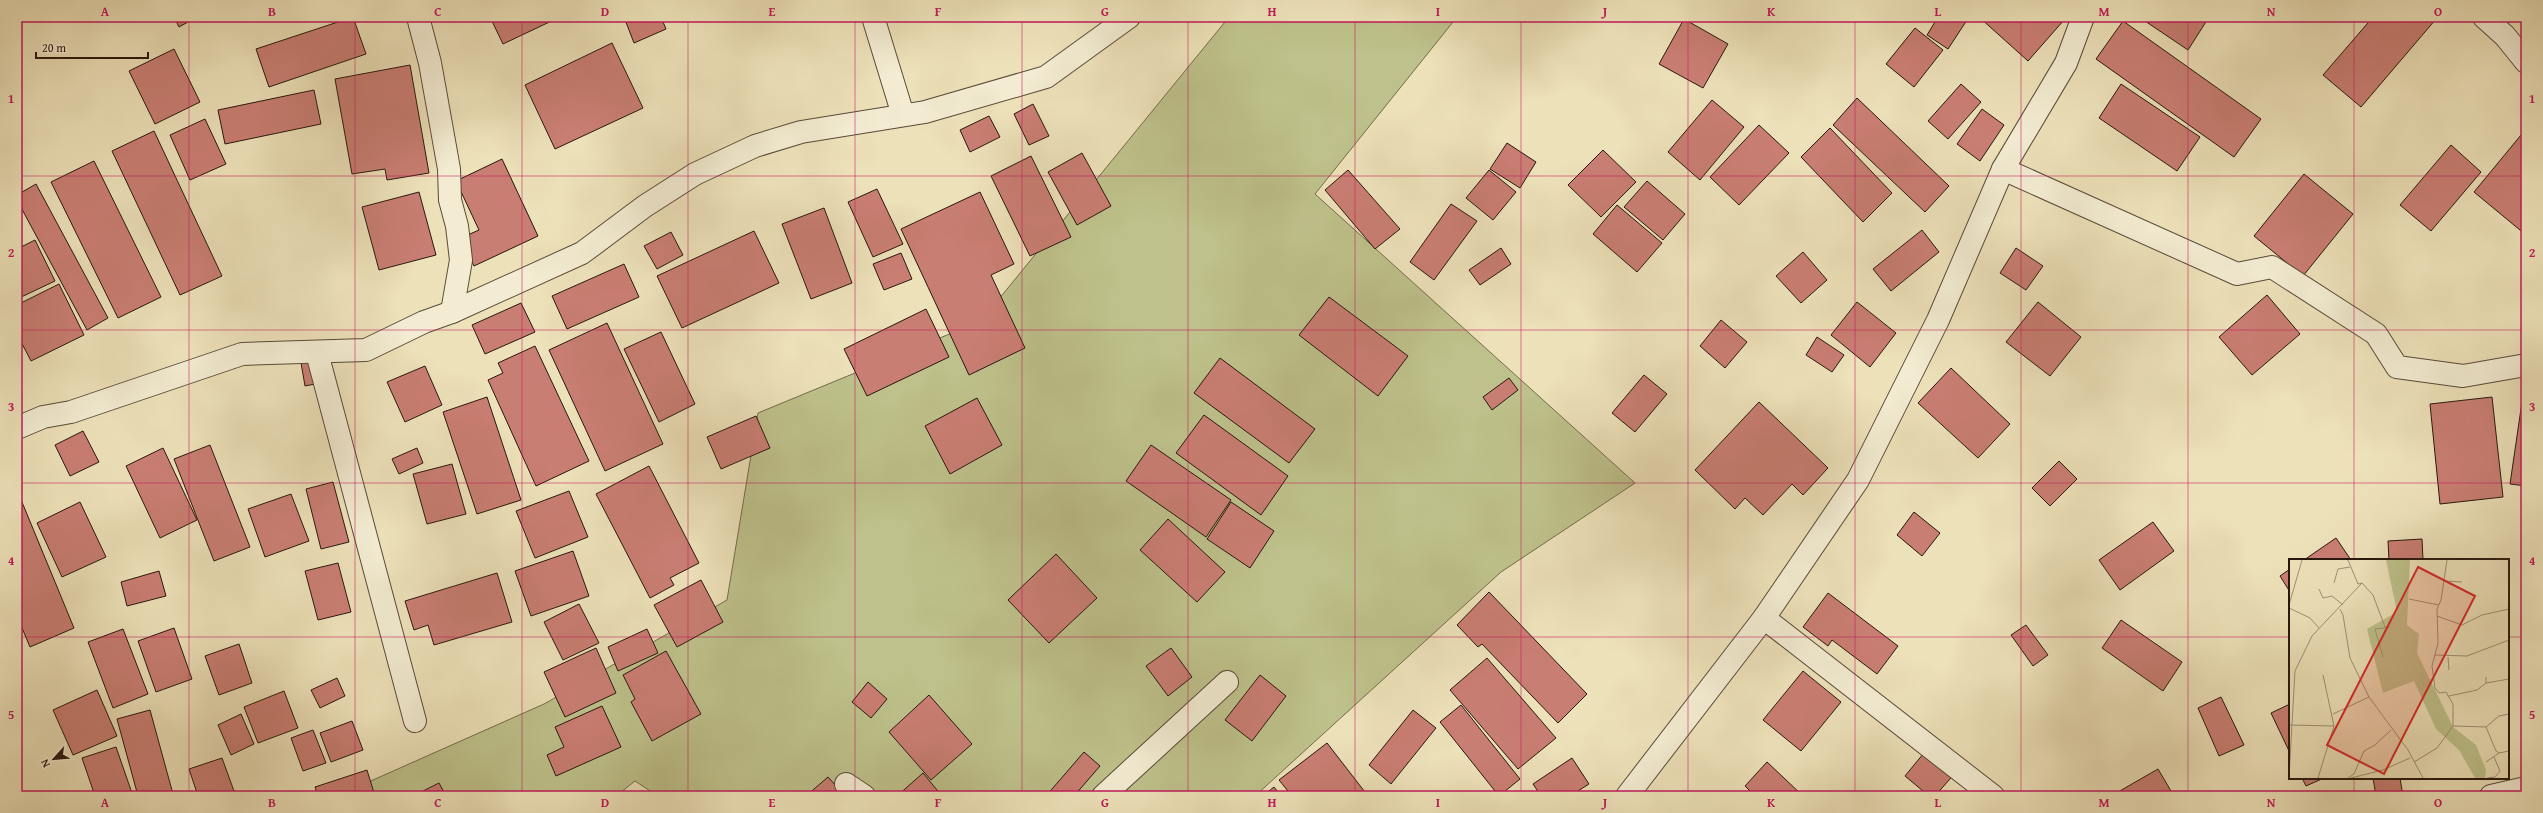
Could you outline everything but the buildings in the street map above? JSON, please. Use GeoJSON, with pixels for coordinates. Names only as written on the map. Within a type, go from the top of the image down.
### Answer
{"type":"FeatureCollection","features":[{"type":"Feature","properties":{"kind":"street"},"geometry":{"type":"LineString","coordinates":[[418,17],[430,63],[449,169],[450,200],[457,226],[461,260],[452,312]]}},
{"type":"Feature","properties":{"kind":"street"},"geometry":{"type":"LineString","coordinates":[[873,17],[903,115]]}},
{"type":"Feature","properties":{"kind":"street"},"geometry":{"type":"LineString","coordinates":[[17,428],[43,417],[71,412],[242,354],[317,353],[366,350],[424,322],[452,312],[582,253],[645,206],[695,174],[755,146],[801,132],[925,112],[1046,77],[1130,17]]}},
{"type":"Feature","properties":{"kind":"street"},"geometry":{"type":"LineString","coordinates":[[1627,796],[1764,618],[1858,480],[1938,320],[2003,169],[2066,62],[2083,17]]}},
{"type":"Feature","properties":{"kind":"street"},"geometry":{"type":"LineString","coordinates":[[2484,17],[2504,36],[2526,62]]}},
{"type":"Feature","properties":{"kind":"street"},"geometry":{"type":"LineString","coordinates":[[2003,169],[2237,274],[2272,267],[2376,334],[2397,367],[2463,376],[2526,365]]}},
{"type":"Feature","properties":{"kind":"street"},"geometry":{"type":"LineString","coordinates":[[317,353],[415,721]]}},
{"type":"Feature","properties":{"kind":"street"},"geometry":{"type":"LineString","coordinates":[[1764,618],[1993,796]]}},
{"type":"Feature","properties":{"kind":"street"},"geometry":{"type":"LineString","coordinates":[[1103,796],[1227,682]]}},
{"type":"Feature","properties":{"kind":"street"},"geometry":{"type":"LineString","coordinates":[[2491,796],[2526,788]]}},
{"type":"Feature","properties":{"kind":"green space"},"geometry":{"type":"Polygon","coordinates":[[[1229,17],[1457,17],[1315,194],[1635,483],[1501,572],[1255,796],[658,796],[635,781],[616,796],[337,796],[544,704],[727,600],[758,413],[981,321],[1229,17]]]}}]}
